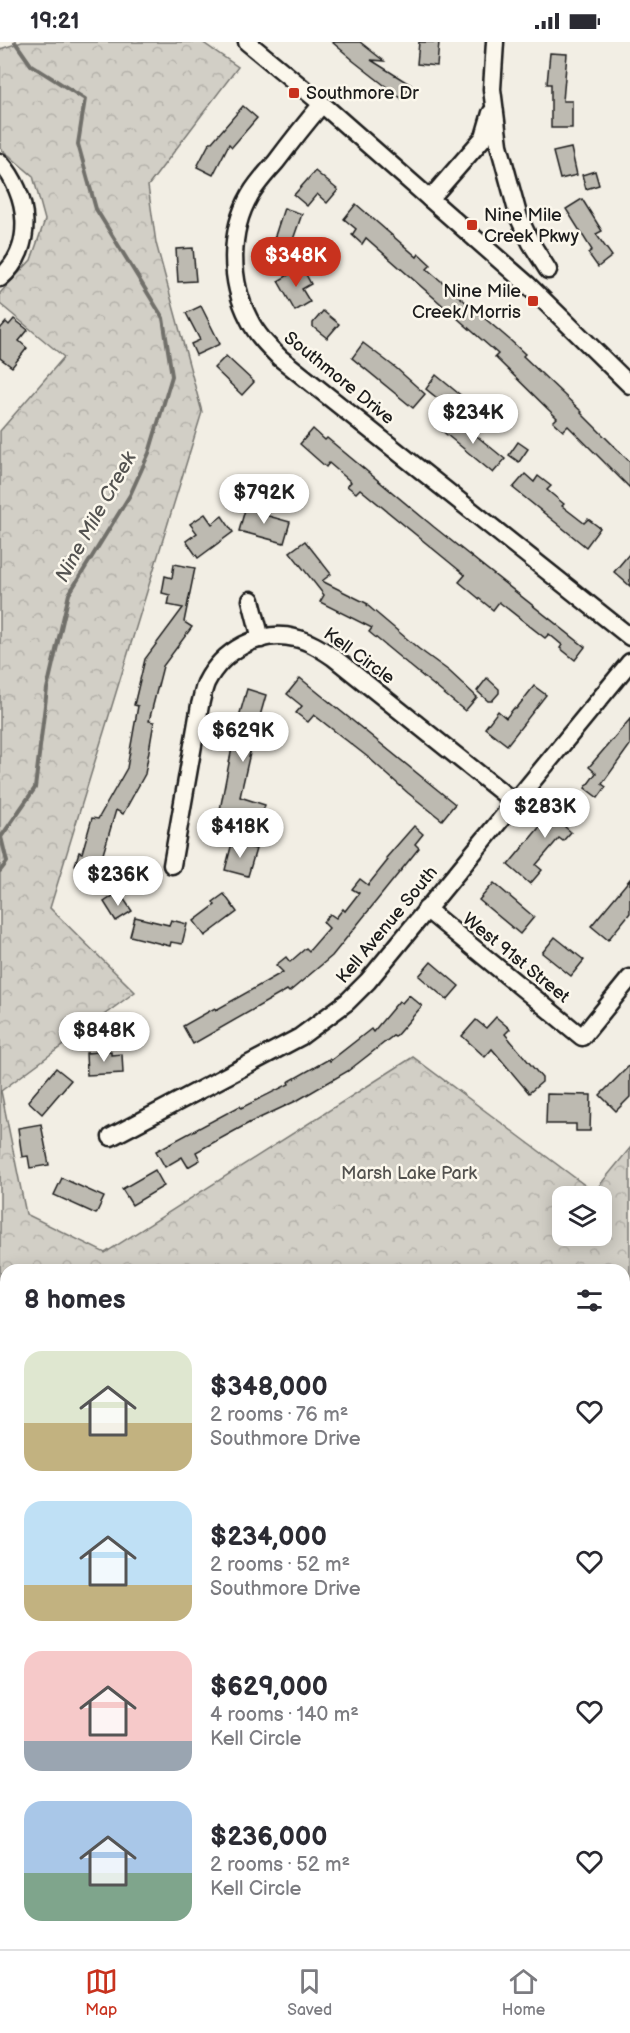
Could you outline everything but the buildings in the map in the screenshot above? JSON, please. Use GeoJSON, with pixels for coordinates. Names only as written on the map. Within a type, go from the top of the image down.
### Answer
{"type":"FeatureCollection","features":[{"type":"Feature","properties":{"kind":"street"},"geometry":{"type":"LineString","coordinates":[[247,42],[322,104],[551,306],[630,385]]}},
{"type":"Feature","properties":{"kind":"street"},"geometry":{"type":"LineString","coordinates":[[495,42],[492,61],[493,107],[499,145],[519,218],[548,270]]}},
{"type":"Feature","properties":{"kind":"street","name":"Southmore Drive"},"geometry":{"type":"LineString","coordinates":[[322,104],[250,195],[241,219],[235,244],[234,270],[239,295],[249,319],[263,340],[280,358],[630,637]]}},
{"type":"Feature","properties":{"kind":"street"},"geometry":{"type":"LineString","coordinates":[[430,199],[484,137],[493,107]]}},
{"type":"Feature","properties":{"kind":"street"},"geometry":{"type":"LineString","coordinates":[[0,162],[18,188],[24,207],[25,227],[21,246],[13,264],[0,278]]}},
{"type":"Feature","properties":{"kind":"street"},"geometry":{"type":"LineString","coordinates":[[251,600],[261,639]]}},
{"type":"Feature","properties":{"kind":"street","name":"Kell Circle"},"geometry":{"type":"LineString","coordinates":[[172,865],[200,705],[206,684],[217,666],[232,651],[261,639],[294,638],[314,645],[342,664],[514,802]]}},
{"type":"Feature","properties":{"kind":"street","name":"Kell Avenue South"},"geometry":{"type":"LineString","coordinates":[[111,1137],[300,1037],[347,1002],[368,981],[630,662]]}},
{"type":"Feature","properties":{"kind":"street","name":"West 91st Street"},"geometry":{"type":"LineString","coordinates":[[426,909],[582,1037],[630,978]]}},
{"type":"Feature","properties":{"kind":"green space","name":"Marsh Lake Park"},"geometry":{"type":"Polygon","coordinates":[[[22,42],[202,42],[238,67],[148,186],[156,243],[202,412],[50,908],[135,992],[1,1091],[26,1214],[105,1253],[413,1057],[586,1186],[552,1186],[552,1246],[612,1246],[612,1186],[599,1186],[630,1148],[630,1264],[0,1264],[0,431],[64,357],[0,304],[0,293],[31,260],[45,220],[33,176],[0,148],[0,49],[22,42]]]}},
{"type":"Feature","properties":{"kind":"waterway","name":"Nine Mile Creek"},"geometry":{"type":"LineString","coordinates":[[0,871],[7,862],[1,837],[35,788],[47,689],[69,594],[130,495],[149,453],[172,376],[163,318],[96,209],[78,144],[85,99],[31,65],[15,42]]}},
{"type":"Feature","properties":{"kind":"place","name":"Southmore Dr"},"geometry":{"type":"Point","coordinates":[294,93]}},
{"type":"Feature","properties":{"kind":"place","name":"Nine Mile Creek Pkwy"},"geometry":{"type":"Point","coordinates":[472,225]}},
{"type":"Feature","properties":{"kind":"place","name":"Nine Mile Creek/Morris"},"geometry":{"type":"Point","coordinates":[533,301]}}]}
